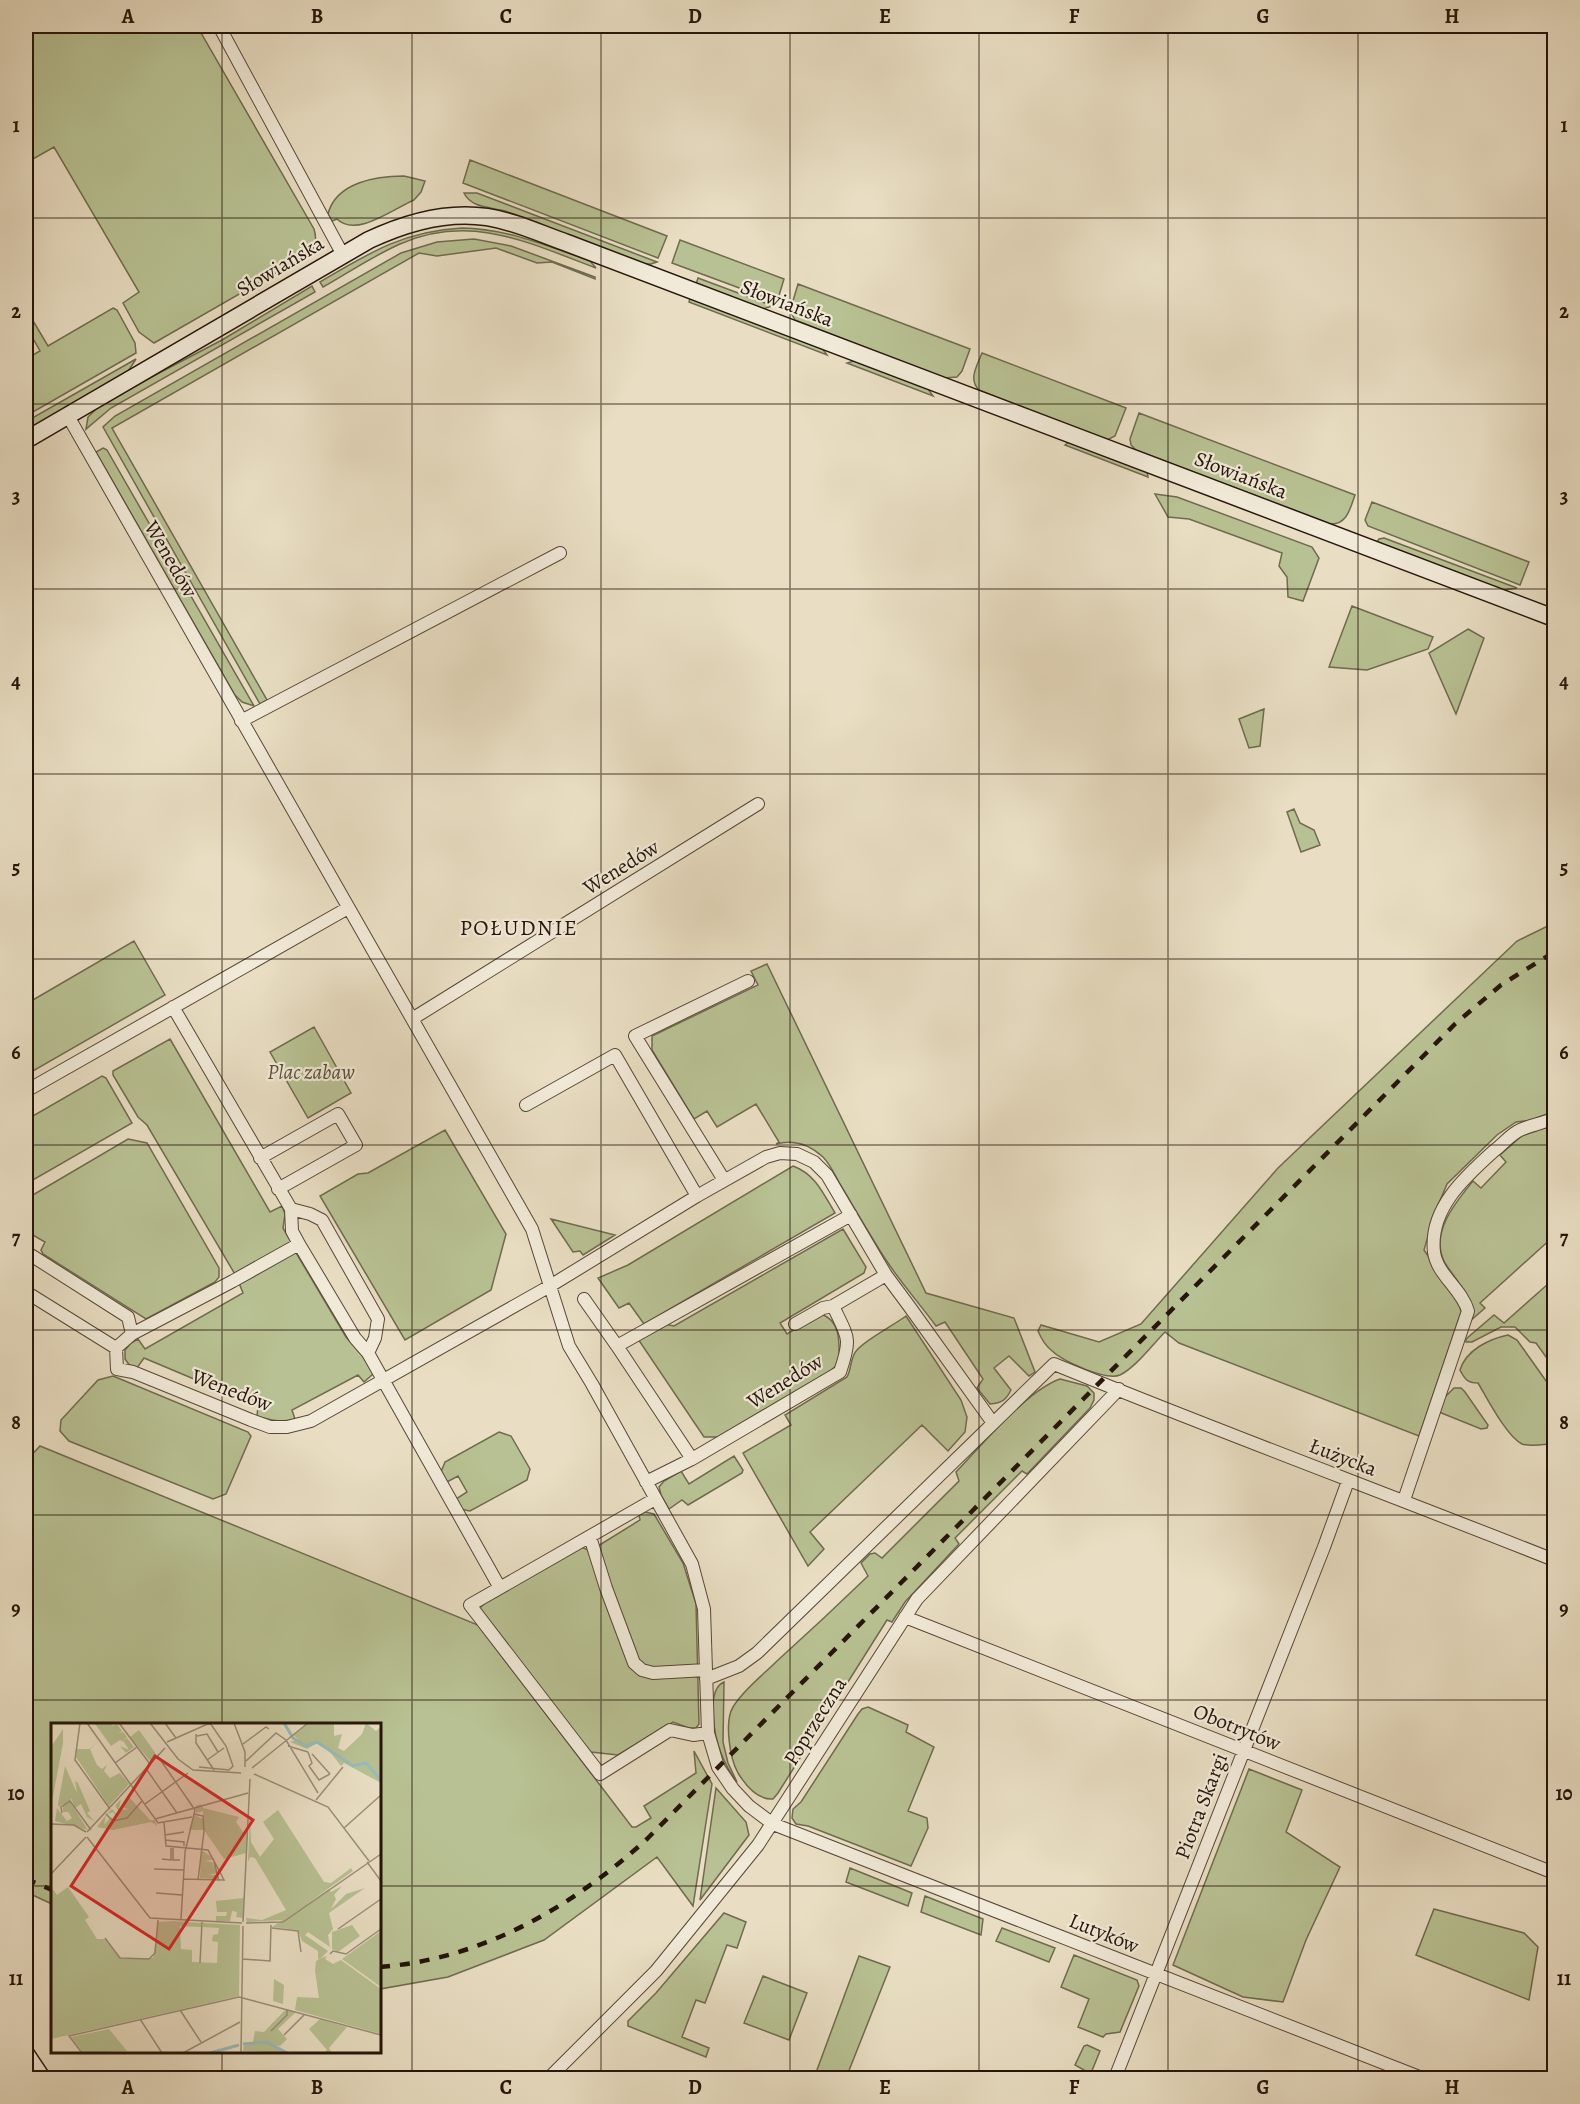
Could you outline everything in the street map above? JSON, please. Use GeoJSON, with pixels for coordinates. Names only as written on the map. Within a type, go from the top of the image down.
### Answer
{"type":"FeatureCollection","features":[{"type":"Feature","properties":{"kind":"main road","name":"Słowiańska"},"geometry":{"type":"LineString","coordinates":[[26,440],[386,232],[418,222],[471,216],[498,219],[567,243],[1554,618]]}},
{"type":"Feature","properties":{"kind":"main road"},"geometry":{"type":"LineString","coordinates":[[26,2054],[42,2079]]}},
{"type":"Feature","properties":{"kind":"street"},"geometry":{"type":"LineString","coordinates":[[219,26],[343,255]]}},
{"type":"Feature","properties":{"kind":"street","name":"Wenedów"},"geometry":{"type":"LineString","coordinates":[[68,416],[532,1229],[569,1346],[693,1564],[704,1609],[708,1733],[718,1767],[733,1789],[749,1806],[773,1824]]}},
{"type":"Feature","properties":{"kind":"street"},"geometry":{"type":"LineString","coordinates":[[242,721],[560,552]]}},
{"type":"Feature","properties":{"kind":"street","name":"Wenedów"},"geometry":{"type":"LineString","coordinates":[[412,1019],[759,804]]}},
{"type":"Feature","properties":{"kind":"street"},"geometry":{"type":"LineString","coordinates":[[26,1091],[348,908]]}},
{"type":"Feature","properties":{"kind":"street"},"geometry":{"type":"LineString","coordinates":[[724,1180],[635,1036],[748,981]]}},
{"type":"Feature","properties":{"kind":"street"},"geometry":{"type":"LineString","coordinates":[[173,1007],[291,1209],[292,1231],[299,1244],[355,1338],[369,1353],[500,1588]]}},
{"type":"Feature","properties":{"kind":"street"},"geometry":{"type":"LineString","coordinates":[[526,1105],[615,1055],[697,1196]]}},
{"type":"Feature","properties":{"kind":"street"},"geometry":{"type":"LineString","coordinates":[[260,1158],[338,1114],[357,1145],[278,1189]]}},
{"type":"Feature","properties":{"kind":"street"},"geometry":{"type":"LineString","coordinates":[[1404,1500],[1468,1311],[1466,1304],[1434,1254],[1437,1223],[1454,1190],[1488,1157],[1518,1131],[1554,1118]]}},
{"type":"Feature","properties":{"kind":"street","name":"Wenedów"},"geometry":{"type":"LineString","coordinates":[[116,1348],[117,1369],[133,1372],[270,1427],[287,1427],[311,1421],[550,1286],[724,1180],[766,1157],[780,1153],[797,1154],[814,1162],[827,1175],[886,1275],[993,1423]]}},
{"type":"Feature","properties":{"kind":"street"},"geometry":{"type":"LineString","coordinates":[[291,1209],[310,1214],[322,1221],[378,1319],[375,1338],[369,1353]]}},
{"type":"Feature","properties":{"kind":"street"},"geometry":{"type":"LineString","coordinates":[[617,1346],[851,1215]]}},
{"type":"Feature","properties":{"kind":"street"},"geometry":{"type":"LineString","coordinates":[[26,1293],[116,1348],[132,1334],[299,1244]]}},
{"type":"Feature","properties":{"kind":"street"},"geometry":{"type":"LineString","coordinates":[[26,1252],[128,1317],[132,1334]]}},
{"type":"Feature","properties":{"kind":"street","name":"Wenedów"},"geometry":{"type":"LineString","coordinates":[[795,1324],[823,1308],[833,1306],[886,1275]]}},
{"type":"Feature","properties":{"kind":"street"},"geometry":{"type":"LineString","coordinates":[[584,1299],[692,1459]]}},
{"type":"Feature","properties":{"kind":"street","name":"Wenedów"},"geometry":{"type":"LineString","coordinates":[[646,1482],[692,1459],[840,1372],[849,1346],[847,1336],[833,1306]]}},
{"type":"Feature","properties":{"kind":"street","name":"Łużycka"},"geometry":{"type":"LineString","coordinates":[[993,1423],[1054,1364],[1554,1560]]}},
{"type":"Feature","properties":{"kind":"street","name":"Poprzeczna"},"geometry":{"type":"LineString","coordinates":[[549,2079],[656,1971],[773,1824],[916,1599],[1119,1389]]}},
{"type":"Feature","properties":{"kind":"street"},"geometry":{"type":"LineString","coordinates":[[590,1537],[634,1663],[642,1670],[706,1675],[739,1666],[757,1653],[993,1423]]}},
{"type":"Feature","properties":{"kind":"street","name":"Piotra Skargi"},"geometry":{"type":"LineString","coordinates":[[1115,2079],[1348,1481]]}},
{"type":"Feature","properties":{"kind":"street"},"geometry":{"type":"LineString","coordinates":[[655,1499],[470,1605],[600,1774],[670,1730],[693,1736],[708,1733]]}},
{"type":"Feature","properties":{"kind":"street","name":"Obotrytów"},"geometry":{"type":"LineString","coordinates":[[904,1617],[1554,1873]]}},
{"type":"Feature","properties":{"kind":"street","name":"Lutyków"},"geometry":{"type":"LineString","coordinates":[[773,1824],[1422,2079]]}},
{"type":"Feature","properties":{"kind":"green space"},"geometry":{"type":"Polygon","coordinates":[[[26,26],[197,26],[314,229],[315,242],[309,254],[154,343],[139,332],[123,303],[139,292],[54,147],[26,163],[26,26]]]}},
{"type":"Feature","properties":{"kind":"green space"},"geometry":{"type":"Polygon","coordinates":[[[470,160],[667,236],[658,258],[463,183],[470,160]]]}},
{"type":"Feature","properties":{"kind":"green space"},"geometry":{"type":"Polygon","coordinates":[[[404,176],[425,181],[421,192],[414,200],[375,220],[364,224],[345,224],[337,219],[332,221],[328,214],[332,203],[348,188],[382,177],[404,176]]]}},
{"type":"Feature","properties":{"kind":"green space"},"geometry":{"type":"Polygon","coordinates":[[[464,193],[477,193],[657,262],[644,264],[505,211],[476,204],[471,202],[464,193]]]}},
{"type":"Feature","properties":{"kind":"green space"},"geometry":{"type":"Polygon","coordinates":[[[462,228],[496,231],[528,239],[590,261],[596,268],[523,241],[476,231],[451,231],[426,235],[400,244],[323,287],[320,282],[388,245],[422,234],[462,228]]]}},
{"type":"Feature","properties":{"kind":"green space"},"geometry":{"type":"Polygon","coordinates":[[[474,239],[511,246],[595,277],[595,279],[552,262],[537,263],[496,248],[437,256],[419,253],[112,428],[267,700],[260,704],[103,427],[115,416],[401,253],[437,242],[474,239]]]}},
{"type":"Feature","properties":{"kind":"green space"},"geometry":{"type":"Polygon","coordinates":[[[680,240],[784,279],[777,302],[672,263],[680,240]]]}},
{"type":"Feature","properties":{"kind":"green space"},"geometry":{"type":"Polygon","coordinates":[[[698,278],[773,306],[762,309],[696,284],[698,278]]]}},
{"type":"Feature","properties":{"kind":"green space"},"geometry":{"type":"Polygon","coordinates":[[[798,284],[970,349],[962,371],[957,377],[944,378],[795,320],[790,311],[798,284]]]}},
{"type":"Feature","properties":{"kind":"green space"},"geometry":{"type":"Polygon","coordinates":[[[312,286],[315,292],[111,408],[86,429],[88,417],[99,406],[222,340],[312,286]]]}},
{"type":"Feature","properties":{"kind":"green space"},"geometry":{"type":"Polygon","coordinates":[[[690,298],[822,348],[827,355],[689,302],[690,298]]]}},
{"type":"Feature","properties":{"kind":"green space"},"geometry":{"type":"Polygon","coordinates":[[[113,308],[117,310],[135,343],[136,353],[26,416],[26,359],[40,351],[26,326],[26,309],[48,346],[113,308]]]}},
{"type":"Feature","properties":{"kind":"green space"},"geometry":{"type":"Polygon","coordinates":[[[982,353],[1126,408],[1115,436],[1107,440],[979,390],[974,377],[982,353]]]}},
{"type":"Feature","properties":{"kind":"green space"},"geometry":{"type":"Polygon","coordinates":[[[136,359],[127,373],[31,428],[27,421],[136,359]]]}},
{"type":"Feature","properties":{"kind":"green space"},"geometry":{"type":"Polygon","coordinates":[[[854,361],[928,389],[933,396],[847,363],[854,361]]]}},
{"type":"Feature","properties":{"kind":"green space"},"geometry":{"type":"Polygon","coordinates":[[[1139,413],[1355,495],[1349,511],[1340,522],[1330,524],[1136,450],[1131,445],[1130,439],[1139,413]]]}},
{"type":"Feature","properties":{"kind":"green space"},"geometry":{"type":"Polygon","coordinates":[[[1069,442],[1147,472],[1148,477],[1065,445],[1069,442]]]}},
{"type":"Feature","properties":{"kind":"green space"},"geometry":{"type":"Polygon","coordinates":[[[103,448],[107,450],[254,706],[242,702],[235,695],[96,452],[103,448]]]}},
{"type":"Feature","properties":{"kind":"green space"},"geometry":{"type":"Polygon","coordinates":[[[1155,494],[1177,497],[1312,547],[1319,558],[1303,601],[1288,597],[1287,577],[1279,566],[1282,553],[1189,519],[1168,517],[1155,494]]]}},
{"type":"Feature","properties":{"kind":"green space"},"geometry":{"type":"Polygon","coordinates":[[[1372,502],[1529,562],[1520,585],[1368,526],[1365,520],[1372,502]]]}},
{"type":"Feature","properties":{"kind":"green space"},"geometry":{"type":"Polygon","coordinates":[[[1384,538],[1517,588],[1503,590],[1377,542],[1384,538]]]}},
{"type":"Feature","properties":{"kind":"green space"},"geometry":{"type":"Polygon","coordinates":[[[1352,606],[1433,637],[1428,649],[1367,670],[1329,667],[1352,606]]]}},
{"type":"Feature","properties":{"kind":"green space"},"geometry":{"type":"Polygon","coordinates":[[[1468,629],[1484,638],[1456,714],[1429,653],[1468,629]]]}},
{"type":"Feature","properties":{"kind":"green space"},"geometry":{"type":"Polygon","coordinates":[[[1264,709],[1260,746],[1249,748],[1239,719],[1264,709]]]}},
{"type":"Feature","properties":{"kind":"green space"},"geometry":{"type":"Polygon","coordinates":[[[1294,809],[1300,823],[1314,830],[1320,845],[1301,852],[1287,812],[1294,809]]]}},
{"type":"Feature","properties":{"kind":"green space"},"geometry":{"type":"Polygon","coordinates":[[[1554,923],[1554,1112],[1532,1120],[1516,1122],[1497,1135],[1447,1184],[1434,1215],[1424,1250],[1459,1301],[1461,1312],[1419,1436],[1179,1343],[1165,1332],[1132,1367],[1120,1375],[1113,1376],[1095,1373],[1074,1364],[1047,1346],[1038,1331],[1041,1325],[1099,1342],[1141,1324],[1278,1168],[1517,941],[1554,923]]]}},
{"type":"Feature","properties":{"kind":"green space"},"geometry":{"type":"Polygon","coordinates":[[[134,941],[165,995],[26,1075],[26,1004],[134,941]]]}},
{"type":"Feature","properties":{"kind":"green space"},"geometry":{"type":"Polygon","coordinates":[[[767,964],[926,1293],[1014,1318],[1035,1372],[1029,1376],[1009,1356],[994,1368],[1011,1390],[1001,1402],[990,1404],[977,1388],[983,1379],[945,1322],[936,1326],[892,1269],[823,1157],[801,1144],[789,1142],[776,1144],[779,1142],[756,1104],[717,1127],[707,1111],[694,1119],[652,1050],[652,1036],[758,985],[751,971],[767,964]]]}},
{"type":"Feature","properties":{"kind":"green space","name":"Plac zabaw"},"geometry":{"type":"Polygon","coordinates":[[[314,1027],[351,1093],[308,1118],[270,1052],[314,1027]]]}},
{"type":"Feature","properties":{"kind":"green space"},"geometry":{"type":"Polygon","coordinates":[[[170,1039],[270,1212],[282,1206],[285,1214],[283,1228],[293,1245],[236,1276],[147,1125],[138,1117],[113,1075],[113,1071],[170,1039]]]}},
{"type":"Feature","properties":{"kind":"green space"},"geometry":{"type":"Polygon","coordinates":[[[102,1076],[106,1078],[132,1123],[26,1184],[26,1120],[102,1076]]]}},
{"type":"Feature","properties":{"kind":"green space"},"geometry":{"type":"Polygon","coordinates":[[[1554,1126],[1554,1236],[1480,1303],[1485,1308],[1470,1321],[1462,1289],[1444,1261],[1441,1250],[1440,1239],[1447,1218],[1473,1181],[1481,1188],[1506,1162],[1500,1155],[1526,1132],[1554,1126]]]}},
{"type":"Feature","properties":{"kind":"green space"},"geometry":{"type":"Polygon","coordinates":[[[445,1130],[506,1234],[491,1290],[405,1340],[320,1196],[358,1174],[368,1173],[445,1130]]]}},
{"type":"Feature","properties":{"kind":"green space"},"geometry":{"type":"Polygon","coordinates":[[[128,1139],[147,1143],[219,1268],[219,1277],[215,1282],[146,1319],[43,1254],[41,1250],[45,1242],[26,1231],[26,1199],[128,1139]]]}},
{"type":"Feature","properties":{"kind":"green space"},"geometry":{"type":"Polygon","coordinates":[[[793,1166],[801,1169],[813,1179],[835,1213],[644,1324],[629,1303],[619,1308],[598,1278],[628,1265],[793,1166]]]}},
{"type":"Feature","properties":{"kind":"green space"},"geometry":{"type":"Polygon","coordinates":[[[551,1219],[615,1235],[583,1255],[580,1251],[573,1252],[551,1219]]]}},
{"type":"Feature","properties":{"kind":"green space"},"geometry":{"type":"Polygon","coordinates":[[[843,1229],[866,1267],[864,1273],[780,1323],[787,1334],[821,1314],[828,1317],[838,1334],[839,1363],[830,1371],[720,1437],[704,1437],[638,1339],[664,1324],[674,1326],[843,1229]]]}},
{"type":"Feature","properties":{"kind":"green space"},"geometry":{"type":"Polygon","coordinates":[[[295,1251],[346,1337],[371,1366],[373,1374],[364,1382],[358,1375],[292,1410],[295,1419],[285,1421],[257,1416],[258,1406],[144,1358],[137,1368],[130,1366],[125,1359],[125,1350],[131,1343],[138,1339],[145,1349],[243,1293],[239,1283],[295,1251]]]}},
{"type":"Feature","properties":{"kind":"green space"},"geometry":{"type":"Polygon","coordinates":[[[1548,1275],[1554,1276],[1554,1368],[1536,1343],[1530,1342],[1515,1327],[1501,1327],[1472,1342],[1466,1342],[1466,1339],[1494,1315],[1504,1323],[1548,1284],[1548,1275]]]}},
{"type":"Feature","properties":{"kind":"green space"},"geometry":{"type":"Polygon","coordinates":[[[906,1316],[961,1400],[967,1417],[965,1432],[948,1451],[922,1425],[810,1532],[824,1549],[808,1566],[743,1453],[791,1425],[785,1415],[847,1377],[857,1350],[906,1316]]]}},
{"type":"Feature","properties":{"kind":"green space"},"geometry":{"type":"Polygon","coordinates":[[[1508,1335],[1517,1340],[1554,1392],[1554,1444],[1526,1445],[1516,1440],[1478,1383],[1467,1380],[1460,1370],[1467,1357],[1479,1346],[1508,1335]]]}},
{"type":"Feature","properties":{"kind":"green space"},"geometry":{"type":"Polygon","coordinates":[[[113,1376],[248,1432],[251,1436],[226,1494],[213,1499],[69,1441],[60,1431],[61,1420],[98,1380],[113,1376]]]}},
{"type":"Feature","properties":{"kind":"green space"},"geometry":{"type":"Polygon","coordinates":[[[1060,1379],[1087,1386],[1094,1393],[1094,1400],[1090,1408],[1027,1474],[1022,1471],[955,1538],[959,1544],[905,1602],[892,1622],[887,1620],[778,1793],[773,1799],[757,1795],[738,1773],[731,1750],[729,1722],[730,1714],[737,1701],[868,1576],[861,1563],[870,1554],[875,1553],[882,1558],[959,1481],[956,1472],[1005,1420],[1033,1395],[1060,1379]]]}},
{"type":"Feature","properties":{"kind":"green space"},"geometry":{"type":"Polygon","coordinates":[[[1454,1388],[1461,1388],[1465,1392],[1488,1425],[1487,1428],[1481,1429],[1439,1412],[1445,1397],[1454,1388]]]}},
{"type":"Feature","properties":{"kind":"green space"},"geometry":{"type":"Polygon","coordinates":[[[499,1432],[511,1436],[530,1469],[527,1480],[470,1511],[460,1509],[456,1499],[467,1492],[458,1476],[447,1482],[441,1472],[445,1462],[499,1432]]]}},
{"type":"Feature","properties":{"kind":"green space"},"geometry":{"type":"Polygon","coordinates":[[[40,1446],[478,1625],[632,1827],[651,1818],[644,1806],[696,1773],[694,1751],[712,1784],[693,1906],[657,1857],[544,1940],[448,1977],[381,1989],[381,1723],[51,1723],[51,1904],[26,1892],[26,1461],[40,1446]]]}},
{"type":"Feature","properties":{"kind":"green space"},"geometry":{"type":"Polygon","coordinates":[[[734,1456],[743,1470],[742,1473],[688,1505],[682,1500],[669,1509],[659,1487],[664,1481],[681,1471],[689,1484],[734,1456]]]}},
{"type":"Feature","properties":{"kind":"green space"},"geometry":{"type":"Polygon","coordinates":[[[645,1512],[654,1514],[683,1563],[696,1604],[699,1724],[696,1728],[689,1728],[673,1722],[618,1755],[591,1752],[547,1700],[480,1608],[486,1602],[581,1547],[588,1550],[598,1546],[640,1520],[639,1515],[645,1512]]]}},
{"type":"Feature","properties":{"kind":"green space"},"geometry":{"type":"Polygon","coordinates":[[[724,1682],[723,1742],[728,1763],[737,1782],[723,1757],[714,1726],[715,1694],[724,1682]]]}},
{"type":"Feature","properties":{"kind":"green space"},"geometry":{"type":"Polygon","coordinates":[[[868,1707],[908,1725],[906,1732],[934,1747],[908,1811],[927,1818],[928,1828],[911,1866],[808,1826],[796,1824],[792,1818],[793,1809],[801,1802],[858,1714],[862,1709],[868,1707]]]}},
{"type":"Feature","properties":{"kind":"green space"},"geometry":{"type":"Polygon","coordinates":[[[1249,1769],[1302,1790],[1286,1832],[1340,1867],[1306,1940],[1283,2002],[1243,1997],[1173,1965],[1249,1769]]]}},
{"type":"Feature","properties":{"kind":"green space"},"geometry":{"type":"Polygon","coordinates":[[[716,1788],[746,1822],[749,1835],[700,1900],[716,1788]]]}},
{"type":"Feature","properties":{"kind":"green space"},"geometry":{"type":"Polygon","coordinates":[[[850,1868],[912,1893],[908,1906],[846,1882],[850,1868]]]}},
{"type":"Feature","properties":{"kind":"green space"},"geometry":{"type":"Polygon","coordinates":[[[925,1896],[983,1919],[981,1935],[921,1912],[925,1896]]]}},
{"type":"Feature","properties":{"kind":"green space"},"geometry":{"type":"Polygon","coordinates":[[[1434,1909],[1524,1933],[1538,1947],[1529,2000],[1416,1955],[1434,1909]]]}},
{"type":"Feature","properties":{"kind":"green space"},"geometry":{"type":"Polygon","coordinates":[[[724,1913],[746,1922],[737,1948],[727,1945],[705,2003],[696,2000],[682,2037],[709,2048],[706,2057],[628,2026],[628,2021],[656,1993],[724,1913]]]}},
{"type":"Feature","properties":{"kind":"green space"},"geometry":{"type":"Polygon","coordinates":[[[1002,1928],[1055,1948],[1049,1962],[996,1941],[1002,1928]]]}},
{"type":"Feature","properties":{"kind":"green space"},"geometry":{"type":"Polygon","coordinates":[[[1074,1955],[1137,1980],[1139,1986],[1120,2032],[1106,2034],[1103,2037],[1078,2027],[1089,1999],[1061,1987],[1074,1955]]]}},
{"type":"Feature","properties":{"kind":"green space"},"geometry":{"type":"Polygon","coordinates":[[[859,1956],[890,1967],[846,2078],[814,2078],[859,1956]]]}},
{"type":"Feature","properties":{"kind":"green space"},"geometry":{"type":"Polygon","coordinates":[[[763,1976],[807,1993],[789,2040],[744,2023],[763,1976]]]}},
{"type":"Feature","properties":{"kind":"green space"},"geometry":{"type":"Polygon","coordinates":[[[1087,2045],[1100,2051],[1089,2078],[1081,2078],[1084,2070],[1075,2065],[1084,2046],[1087,2045]]]}},
{"type":"Feature","properties":{"kind":"railway"},"geometry":{"type":"LineString","coordinates":[[381,1967],[418,1962],[455,1953],[490,1941],[524,1925],[588,1887],[647,1839],[1455,1024],[1501,985],[1554,952]]}},
{"type":"Feature","properties":{"kind":"railway"},"geometry":{"type":"LineString","coordinates":[[26,1879],[51,1890]]}},
{"type":"Feature","properties":{"kind":"district","name":"POŁUDNIE"},"geometry":{"type":"Point","coordinates":[519,927]}}]}
